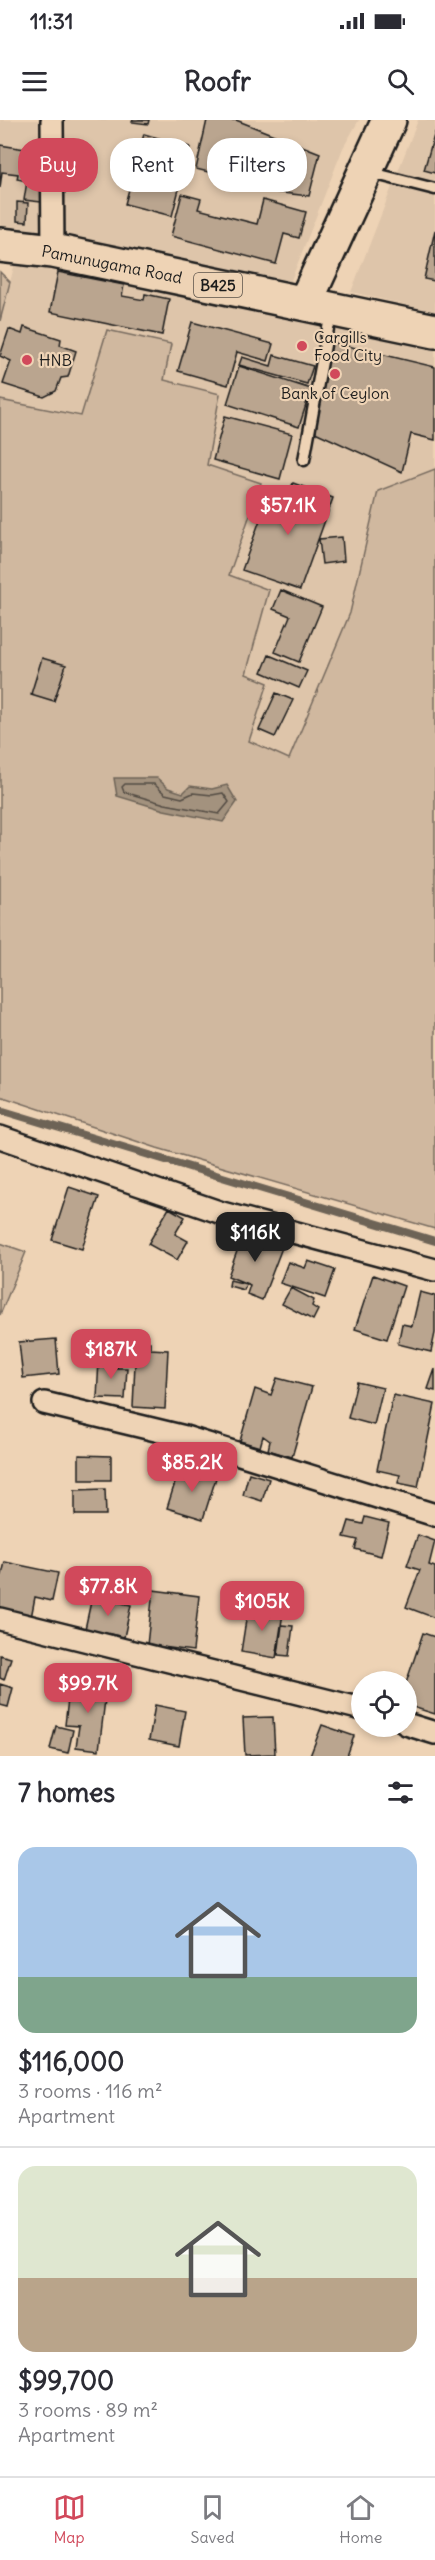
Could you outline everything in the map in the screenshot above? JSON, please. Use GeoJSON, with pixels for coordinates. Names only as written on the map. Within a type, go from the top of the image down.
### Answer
{"type":"FeatureCollection","features":[{"type":"Feature","properties":{"kind":"main road"},"geometry":{"type":"LineString","coordinates":[[318,306],[366,171],[389,120]]}},
{"type":"Feature","properties":{"kind":"main road","name":"Pamunugama Road"},"geometry":{"type":"LineString","coordinates":[[0,245],[53,251],[435,331]]}},
{"type":"Feature","properties":{"kind":"street"},"geometry":{"type":"LineString","coordinates":[[52,120],[53,251]]}},
{"type":"Feature","properties":{"kind":"street"},"geometry":{"type":"LineString","coordinates":[[0,1137],[222,1213],[435,1270]]}},
{"type":"Feature","properties":{"kind":"street"},"geometry":{"type":"LineString","coordinates":[[44,1403],[185,1437],[435,1515]]}},
{"type":"Feature","properties":{"kind":"street"},"geometry":{"type":"LineString","coordinates":[[0,1618],[351,1706]]}},
{"type":"Feature","properties":{"kind":"street"},"geometry":{"type":"LineString","coordinates":[[417,1727],[435,1733]]}},
{"type":"Feature","properties":{"kind":"lane"},"geometry":{"type":"LineString","coordinates":[[366,171],[435,189]]}},
{"type":"Feature","properties":{"kind":"lane"},"geometry":{"type":"LineString","coordinates":[[304,460],[318,306]]}},
{"type":"Feature","properties":{"kind":"shaded area"},"geometry":{"type":"Polygon","coordinates":[[[0,120],[359,120],[343,148],[290,283],[64,236],[0,229],[0,120]]]}},
{"type":"Feature","properties":{"kind":"shaded area"},"geometry":{"type":"Polygon","coordinates":[[[418,120],[435,120],[435,312],[351,292],[418,120]]]}},
{"type":"Feature","properties":{"kind":"shaded area"},"geometry":{"type":"Polygon","coordinates":[[[16,259],[114,272],[435,347],[435,469],[378,491],[350,613],[290,759],[249,741],[268,684],[245,675],[268,590],[229,575],[261,483],[207,466],[164,380],[171,344],[107,331],[81,416],[0,400],[0,321],[16,259]]]}},
{"type":"Feature","properties":{"kind":"shaded area"},"geometry":{"type":"Polygon","coordinates":[[[0,272],[10,282],[0,321],[0,272]]]}},
{"type":"Feature","properties":{"kind":"shaded area"},"geometry":{"type":"Polygon","coordinates":[[[107,330],[171,344],[164,380],[220,394],[207,465],[261,483],[229,575],[269,590],[246,674],[268,683],[249,741],[289,759],[350,613],[378,491],[435,469],[435,1229],[157,1148],[0,1096],[0,400],[81,416],[107,330]]]}},
{"type":"Feature","properties":{"kind":"shaded area"},"geometry":{"type":"Polygon","coordinates":[[[0,1243],[26,1252],[0,1315],[0,1243]]]}},
{"type":"Feature","properties":{"kind":"water"},"geometry":{"type":"Polygon","coordinates":[[[114,778],[157,778],[168,788],[183,793],[190,786],[212,789],[227,785],[237,802],[223,822],[164,810],[117,796],[114,778]]]}},
{"type":"Feature","properties":{"kind":"building"},"geometry":{"type":"Polygon","coordinates":[[[133,120],[149,120],[148,124],[132,122],[133,120]]]}},
{"type":"Feature","properties":{"kind":"building"},"geometry":{"type":"Polygon","coordinates":[[[207,120],[236,120],[282,138],[207,138],[207,172],[196,169],[207,120]]]}},
{"type":"Feature","properties":{"kind":"building"},"geometry":{"type":"Polygon","coordinates":[[[435,132],[435,173],[424,170],[435,132]]]}},
{"type":"Feature","properties":{"kind":"building"},"geometry":{"type":"Polygon","coordinates":[[[144,134],[158,138],[143,138],[144,134]]]}},
{"type":"Feature","properties":{"kind":"building"},"geometry":{"type":"Polygon","coordinates":[[[0,145],[18,148],[18,174],[2,172],[0,188],[0,145]]]}},
{"type":"Feature","properties":{"kind":"building"},"geometry":{"type":"Polygon","coordinates":[[[307,148],[320,153],[309,196],[274,192],[307,192],[307,148]]]}},
{"type":"Feature","properties":{"kind":"building"},"geometry":{"type":"Polygon","coordinates":[[[25,192],[42,192],[41,202],[24,200],[25,192]]]}},
{"type":"Feature","properties":{"kind":"building"},"geometry":{"type":"Polygon","coordinates":[[[128,192],[178,192],[172,216],[125,204],[128,192]]]}},
{"type":"Feature","properties":{"kind":"building"},"geometry":{"type":"Polygon","coordinates":[[[182,194],[201,199],[198,209],[257,224],[263,200],[306,212],[299,238],[284,234],[276,264],[171,236],[182,194]]]}},
{"type":"Feature","properties":{"kind":"building"},"geometry":{"type":"Polygon","coordinates":[[[17,202],[28,203],[27,222],[17,221],[17,202]]]}},
{"type":"Feature","properties":{"kind":"building"},"geometry":{"type":"Polygon","coordinates":[[[435,230],[435,281],[424,279],[435,230]]]}},
{"type":"Feature","properties":{"kind":"building"},"geometry":{"type":"Polygon","coordinates":[[[58,272],[124,285],[122,296],[144,300],[145,294],[169,299],[162,335],[50,312],[58,272]]]}},
{"type":"Feature","properties":{"kind":"building"},"geometry":{"type":"Polygon","coordinates":[[[192,322],[273,344],[268,361],[237,352],[228,385],[178,371],[192,322]]]}},
{"type":"Feature","properties":{"kind":"building"},"geometry":{"type":"Polygon","coordinates":[[[24,327],[61,339],[60,345],[76,351],[68,377],[61,378],[56,391],[44,397],[3,384],[11,361],[0,356],[9,329],[22,334],[24,327]]]}},
{"type":"Feature","properties":{"kind":"building"},"geometry":{"type":"Polygon","coordinates":[[[331,342],[435,367],[435,440],[411,434],[402,472],[315,432],[331,342]]]}},
{"type":"Feature","properties":{"kind":"building"},"geometry":{"type":"Polygon","coordinates":[[[274,355],[313,366],[307,384],[239,365],[242,357],[271,366],[274,355]]]}},
{"type":"Feature","properties":{"kind":"building"},"geometry":{"type":"Polygon","coordinates":[[[239,366],[311,389],[299,427],[227,404],[239,366]]]}},
{"type":"Feature","properties":{"kind":"building"},"geometry":{"type":"Polygon","coordinates":[[[225,416],[292,434],[280,479],[213,460],[225,416]]]}},
{"type":"Feature","properties":{"kind":"building"},"geometry":{"type":"Polygon","coordinates":[[[293,483],[333,498],[300,590],[242,570],[270,492],[287,498],[293,483]]]}},
{"type":"Feature","properties":{"kind":"building"},"geometry":{"type":"Polygon","coordinates":[[[342,537],[344,561],[322,564],[319,539],[342,537]]]}},
{"type":"Feature","properties":{"kind":"building"},"geometry":{"type":"Polygon","coordinates":[[[281,590],[322,607],[299,662],[275,652],[290,616],[273,609],[281,590]]]}},
{"type":"Feature","properties":{"kind":"building"},"geometry":{"type":"Polygon","coordinates":[[[269,655],[307,671],[299,688],[262,672],[269,655]]]}},
{"type":"Feature","properties":{"kind":"building"},"geometry":{"type":"Polygon","coordinates":[[[42,658],[66,665],[54,701],[31,694],[42,658]]]}},
{"type":"Feature","properties":{"kind":"building"},"geometry":{"type":"Polygon","coordinates":[[[276,693],[293,700],[275,737],[259,730],[276,693]]]}},
{"type":"Feature","properties":{"kind":"building"},"geometry":{"type":"Polygon","coordinates":[[[69,1187],[99,1197],[82,1249],[52,1240],[69,1187]]]}},
{"type":"Feature","properties":{"kind":"building"},"geometry":{"type":"Polygon","coordinates":[[[169,1208],[185,1217],[175,1234],[188,1241],[177,1260],[148,1244],[169,1208]]]}},
{"type":"Feature","properties":{"kind":"building"},"geometry":{"type":"Polygon","coordinates":[[[244,1232],[283,1245],[262,1300],[247,1294],[250,1285],[228,1276],[244,1232]]]}},
{"type":"Feature","properties":{"kind":"building"},"geometry":{"type":"Polygon","coordinates":[[[308,1261],[335,1270],[325,1298],[280,1283],[288,1262],[305,1268],[308,1261]]]}},
{"type":"Feature","properties":{"kind":"building"},"geometry":{"type":"Polygon","coordinates":[[[373,1275],[404,1286],[387,1339],[355,1329],[373,1275]]]}},
{"type":"Feature","properties":{"kind":"building"},"geometry":{"type":"Polygon","coordinates":[[[230,1280],[246,1284],[244,1290],[229,1286],[230,1280]]]}},
{"type":"Feature","properties":{"kind":"building"},"geometry":{"type":"Polygon","coordinates":[[[291,1288],[314,1300],[312,1306],[318,1310],[313,1320],[282,1304],[291,1288]]]}},
{"type":"Feature","properties":{"kind":"building"},"geometry":{"type":"Polygon","coordinates":[[[420,1292],[435,1296],[435,1333],[431,1352],[398,1344],[402,1324],[412,1326],[420,1292]]]}},
{"type":"Feature","properties":{"kind":"building"},"geometry":{"type":"Polygon","coordinates":[[[56,1339],[59,1374],[23,1378],[19,1342],[56,1339]]]}},
{"type":"Feature","properties":{"kind":"building"},"geometry":{"type":"Polygon","coordinates":[[[136,1342],[150,1342],[150,1349],[168,1350],[165,1409],[133,1407],[136,1342]]]}},
{"type":"Feature","properties":{"kind":"building"},"geometry":{"type":"Polygon","coordinates":[[[99,1360],[117,1360],[117,1368],[127,1368],[125,1399],[97,1398],[99,1360]]]}},
{"type":"Feature","properties":{"kind":"building"},"geometry":{"type":"Polygon","coordinates":[[[435,1369],[435,1391],[428,1389],[435,1369]]]}},
{"type":"Feature","properties":{"kind":"building"},"geometry":{"type":"Polygon","coordinates":[[[277,1378],[312,1387],[292,1457],[268,1450],[270,1441],[263,1436],[260,1447],[240,1441],[255,1389],[271,1395],[277,1378]]]}},
{"type":"Feature","properties":{"kind":"building"},"geometry":{"type":"Polygon","coordinates":[[[357,1382],[383,1388],[374,1425],[348,1418],[357,1382]]]}},
{"type":"Feature","properties":{"kind":"building"},"geometry":{"type":"Polygon","coordinates":[[[393,1395],[435,1404],[418,1487],[398,1483],[400,1475],[377,1470],[393,1395]]]}},
{"type":"Feature","properties":{"kind":"building"},"geometry":{"type":"Polygon","coordinates":[[[79,1455],[111,1456],[111,1480],[79,1480],[79,1455]]]}},
{"type":"Feature","properties":{"kind":"building"},"geometry":{"type":"Polygon","coordinates":[[[180,1467],[216,1478],[203,1519],[167,1508],[180,1467]]]}},
{"type":"Feature","properties":{"kind":"building"},"geometry":{"type":"Polygon","coordinates":[[[249,1473],[269,1479],[262,1501],[243,1495],[249,1473]]]}},
{"type":"Feature","properties":{"kind":"building"},"geometry":{"type":"Polygon","coordinates":[[[105,1489],[106,1515],[75,1515],[75,1490],[105,1489]]]}},
{"type":"Feature","properties":{"kind":"building"},"geometry":{"type":"Polygon","coordinates":[[[365,1517],[389,1523],[381,1556],[355,1549],[358,1540],[344,1537],[349,1521],[363,1524],[365,1517]]]}},
{"type":"Feature","properties":{"kind":"building"},"geometry":{"type":"Polygon","coordinates":[[[418,1535],[435,1541],[429,1565],[435,1567],[435,1618],[406,1607],[420,1570],[407,1566],[418,1535]]]}},
{"type":"Feature","properties":{"kind":"building"},"geometry":{"type":"Polygon","coordinates":[[[5,1562],[58,1573],[52,1601],[35,1597],[31,1618],[0,1611],[0,1575],[2,1575],[5,1562]]]}},
{"type":"Feature","properties":{"kind":"building"},"geometry":{"type":"Polygon","coordinates":[[[153,1590],[199,1596],[193,1651],[147,1645],[153,1590]]]}},
{"type":"Feature","properties":{"kind":"building"},"geometry":{"type":"Polygon","coordinates":[[[92,1597],[131,1605],[124,1637],[85,1629],[92,1597]]]}},
{"type":"Feature","properties":{"kind":"building"},"geometry":{"type":"Polygon","coordinates":[[[248,1607],[283,1613],[276,1658],[241,1652],[248,1607]]]}},
{"type":"Feature","properties":{"kind":"building"},"geometry":{"type":"Polygon","coordinates":[[[282,1625],[293,1626],[289,1656],[278,1655],[282,1625]]]}},
{"type":"Feature","properties":{"kind":"building"},"geometry":{"type":"Polygon","coordinates":[[[423,1633],[435,1637],[435,1714],[417,1708],[417,1671],[410,1671],[423,1633]]]}},
{"type":"Feature","properties":{"kind":"building"},"geometry":{"type":"Polygon","coordinates":[[[0,1655],[11,1658],[4,1680],[0,1678],[0,1655]]]}},
{"type":"Feature","properties":{"kind":"building"},"geometry":{"type":"Polygon","coordinates":[[[82,1680],[107,1683],[99,1750],[76,1747],[79,1726],[65,1725],[68,1699],[80,1700],[82,1680]]]}},
{"type":"Feature","properties":{"kind":"building"},"geometry":{"type":"Polygon","coordinates":[[[0,1684],[13,1688],[8,1707],[0,1705],[0,1684]]]}},
{"type":"Feature","properties":{"kind":"building"},"geometry":{"type":"Polygon","coordinates":[[[155,1705],[185,1711],[179,1746],[149,1740],[155,1705]]]}},
{"type":"Feature","properties":{"kind":"building"},"geometry":{"type":"Polygon","coordinates":[[[273,1717],[275,1754],[245,1755],[243,1718],[273,1717]]]}},
{"type":"Feature","properties":{"kind":"building"},"geometry":{"type":"Polygon","coordinates":[[[322,1725],[354,1737],[347,1756],[310,1756],[322,1725]]]}},
{"type":"Feature","properties":{"kind":"building"},"geometry":{"type":"Polygon","coordinates":[[[56,1726],[73,1730],[68,1753],[50,1749],[56,1726]]]}},
{"type":"Feature","properties":{"kind":"waterway"},"geometry":{"type":"LineString","coordinates":[[0,1110],[435,1241]]}},
{"type":"Feature","properties":{"kind":"place","name":"Cargills Food City"},"geometry":{"type":"Point","coordinates":[302,346]}},
{"type":"Feature","properties":{"kind":"place","name":"HNB"},"geometry":{"type":"Point","coordinates":[27,360]}},
{"type":"Feature","properties":{"kind":"place","name":"Bank of Ceylon"},"geometry":{"type":"Point","coordinates":[335,374]}}]}
